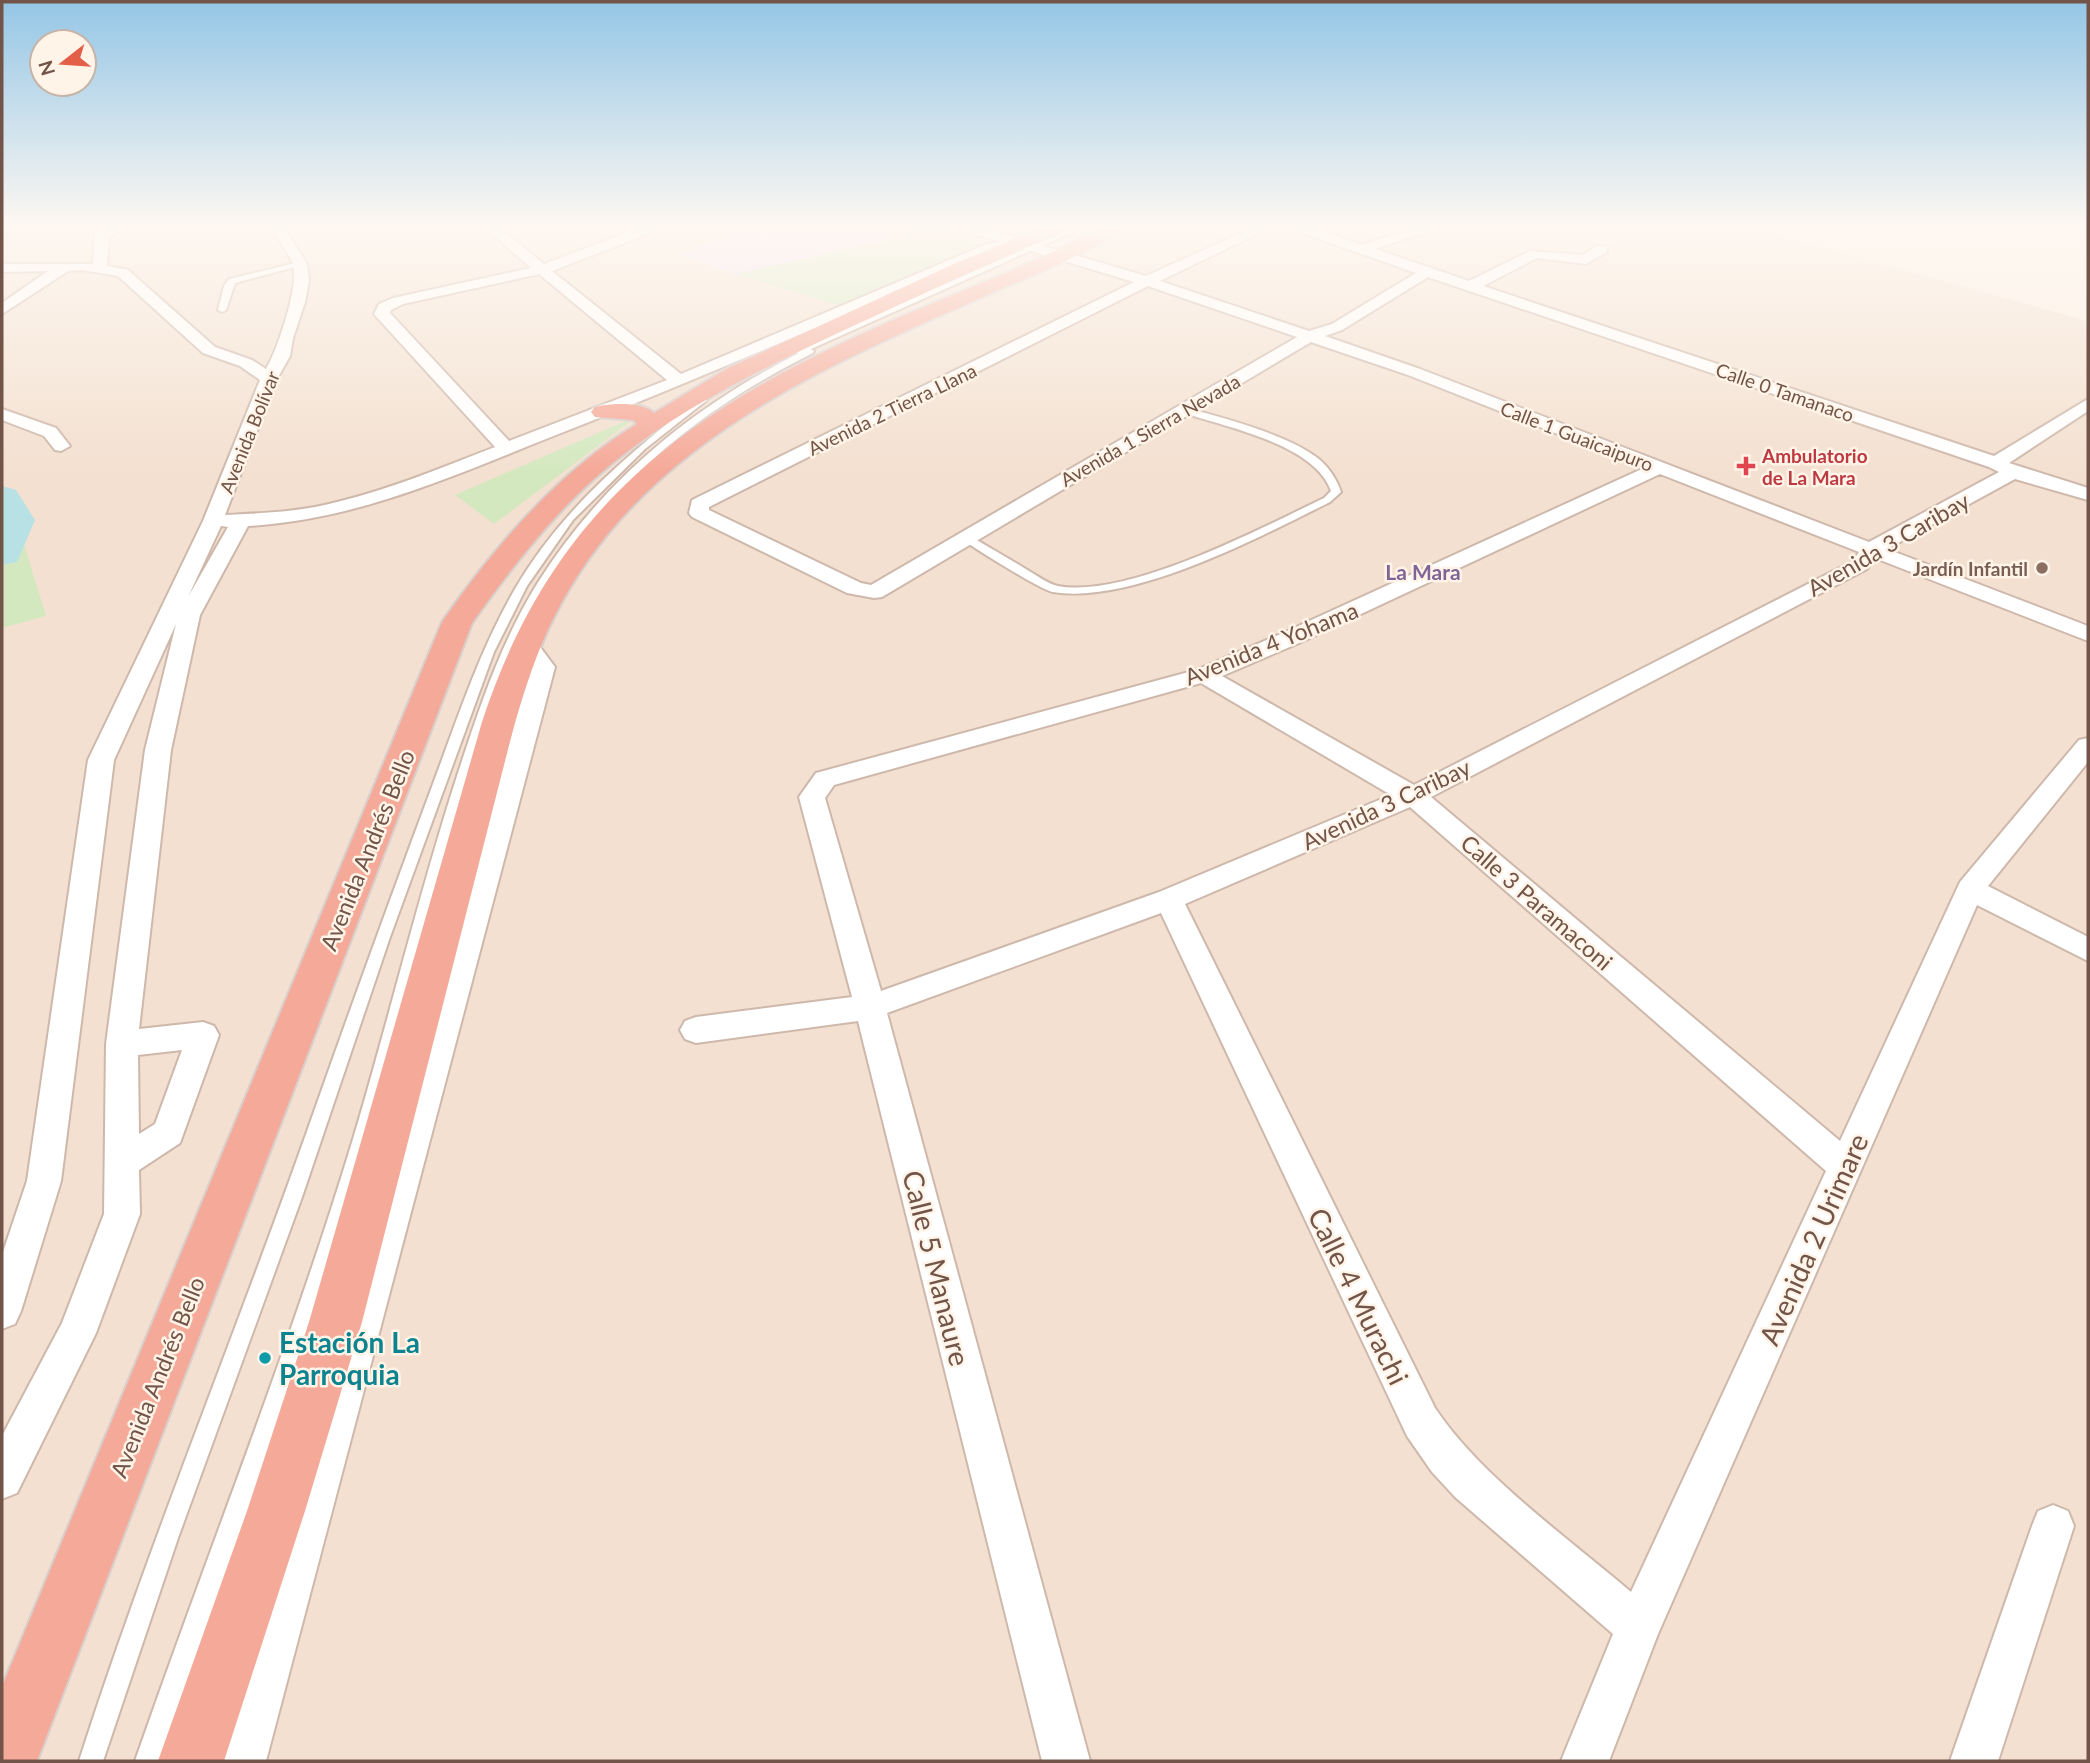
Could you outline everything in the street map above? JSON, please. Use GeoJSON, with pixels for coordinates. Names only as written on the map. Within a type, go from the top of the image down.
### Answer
{"type":"FeatureCollection","features":[{"type":"Feature","properties":{"kind":"highway","name":"Avenida Andrés Bello"},"geometry":{"type":"LineString","coordinates":[[4,1761],[457,622],[509,551],[576,483],[624,442],[696,394],[782,350],[886,308]]}},
{"type":"Feature","properties":{"kind":"highway","name":"Avenida Andrés Bello"},"geometry":{"type":"LineString","coordinates":[[696,394],[821,360],[922,308]]}},
{"type":"Feature","properties":{"kind":"highway","name":"Avenida Andrés Bello"},"geometry":{"type":"LineString","coordinates":[[191,1761],[263,1549],[353,1263],[470,826],[496,734],[526,644],[565,573],[590,538],[625,501],[688,443],[696,394]]}},
{"type":"Feature","properties":{"kind":"highway"},"geometry":{"type":"LineString","coordinates":[[603,411],[640,413],[696,394]]}},
{"type":"Feature","properties":{"kind":"street"},"geometry":{"type":"LineString","coordinates":[[162,308],[209,350],[246,363],[269,379]]}},
{"type":"Feature","properties":{"kind":"street","name":"Avenida Bolívar"},"geometry":{"type":"LineString","coordinates":[[227,521],[269,379],[282,356],[294,308]]}},
{"type":"Feature","properties":{"kind":"street"},"geometry":{"type":"LineString","coordinates":[[384,308],[382,314],[506,448]]}},
{"type":"Feature","properties":{"kind":"street"},"geometry":{"type":"LineString","coordinates":[[593,308],[696,394]]}},
{"type":"Feature","properties":{"kind":"street","name":"Avenida 2 Tierra Llana"},"geometry":{"type":"LineString","coordinates":[[874,592],[855,588],[699,513],[699,504],[1092,308]]}},
{"type":"Feature","properties":{"kind":"street","name":"Calle 1 Guaicaipuro"},"geometry":{"type":"LineString","coordinates":[[1228,308],[1414,372],[2088,634]]}},
{"type":"Feature","properties":{"kind":"street","name":"Avenida 1 Sierra Nevada"},"geometry":{"type":"LineString","coordinates":[[874,592],[1310,336],[1337,327],[1368,308]]}},
{"type":"Feature","properties":{"kind":"street","name":"Calle 0 Tamanaco"},"geometry":{"type":"LineString","coordinates":[[1532,308],[2088,494]]}},
{"type":"Feature","properties":{"kind":"street"},"geometry":{"type":"LineString","coordinates":[[209,350],[226,351],[260,346],[285,338]]}},
{"type":"Feature","properties":{"kind":"street","name":"Avenida 3 Caribay"},"geometry":{"type":"LineString","coordinates":[[696,1030],[870,1007],[1169,899],[1413,796],[1860,565],[1871,549],[2004,468],[2088,404]]}},
{"type":"Feature","properties":{"kind":"street"},"geometry":{"type":"LineString","coordinates":[[227,521],[280,518],[341,508],[418,482],[603,411]]}},
{"type":"Feature","properties":{"kind":"street"},"geometry":{"type":"LineString","coordinates":[[2,414],[50,432],[61,446]]}},
{"type":"Feature","properties":{"kind":"street","name":"Avenida 4 Yohama"},"geometry":{"type":"LineString","coordinates":[[825,779],[1204,675],[1291,638],[1659,468]]}},
{"type":"Feature","properties":{"kind":"street"},"geometry":{"type":"LineString","coordinates":[[2,1478],[77,1333],[122,1214],[122,1044],[158,750],[189,615],[227,521]]}},
{"type":"Feature","properties":{"kind":"street"},"geometry":{"type":"LineString","coordinates":[[2,1311],[44,1181],[101,760],[227,521]]}},
{"type":"Feature","properties":{"kind":"street"},"geometry":{"type":"LineString","coordinates":[[2019,606],[2088,612]]}},
{"type":"Feature","properties":{"kind":"street"},"geometry":{"type":"LineString","coordinates":[[242,1761],[543,667],[526,644]]}},
{"type":"Feature","properties":{"kind":"street","name":"Calle 3 Paramaconi"},"geometry":{"type":"LineString","coordinates":[[1204,675],[1413,796],[1845,1166]]}},
{"type":"Feature","properties":{"kind":"street","name":"Avenida 2 Urimare"},"geometry":{"type":"LineString","coordinates":[[1585,1761],[1638,1627],[1970,889],[2088,746]]}},
{"type":"Feature","properties":{"kind":"street","name":"Calle 5 Manaure"},"geometry":{"type":"LineString","coordinates":[[825,779],[812,797],[870,1007],[1066,1761]]}},
{"type":"Feature","properties":{"kind":"street"},"geometry":{"type":"LineString","coordinates":[[1970,889],[2088,950]]}},
{"type":"Feature","properties":{"kind":"street","name":"Calle 4 Murachi"},"geometry":{"type":"LineString","coordinates":[[1169,899],[1415,1412],[1431,1439],[1447,1460],[1470,1482],[1638,1627]]}},
{"type":"Feature","properties":{"kind":"street"},"geometry":{"type":"LineString","coordinates":[[122,1044],[203,1035],[168,1133],[122,1163]]}},
{"type":"Feature","properties":{"kind":"street"},"geometry":{"type":"LineString","coordinates":[[1974,1761],[2053,1526]]}},
{"type":"Feature","properties":{"kind":"lane"},"geometry":{"type":"LineString","coordinates":[[91,1761],[167,1538],[293,1197],[383,937],[488,652],[522,586],[570,518],[642,447],[696,405],[696,394]]}},
{"type":"Feature","properties":{"kind":"lane"},"geometry":{"type":"LineString","coordinates":[[147,1761],[226,1546],[344,1195],[453,805],[487,701],[516,629],[539,588],[630,472],[658,446],[696,394]]}},
{"type":"Feature","properties":{"kind":"lane"},"geometry":{"type":"LineString","coordinates":[[966,538],[1052,589],[1068,594],[1083,594],[1147,577],[1236,544],[1327,500],[1336,492],[1333,482],[1313,459],[1293,449],[1184,410]]}},
{"type":"Feature","properties":{"kind":"shaded area"},"geometry":{"type":"Polygon","coordinates":[[[2,308],[2042,308],[2088,321],[2088,1761],[2,1761],[2,308]]]}},
{"type":"Feature","properties":{"kind":"green space"},"geometry":{"type":"Polygon","coordinates":[[[639,415],[494,524],[455,495],[639,415]]]}},
{"type":"Feature","properties":{"kind":"green space"},"geometry":{"type":"Polygon","coordinates":[[[2,498],[11,502],[46,616],[2,628],[2,498]]]}},
{"type":"Feature","properties":{"kind":"waterway"},"geometry":{"type":"LineString","coordinates":[[2,498],[15,520],[2,553]]}},
{"type":"Feature","properties":{"kind":"place","name":"Ambulatorio de La Mara"},"geometry":{"type":"Point","coordinates":[1746,466]}},
{"type":"Feature","properties":{"kind":"place","name":"Jardín Infantil"},"geometry":{"type":"Point","coordinates":[2042,568]}},
{"type":"Feature","properties":{"kind":"place","name":"Estación La Parroquia"},"geometry":{"type":"Point","coordinates":[265,1358]}},
{"type":"Feature","properties":{"kind":"district","name":"La Mara"},"geometry":{"type":"Point","coordinates":[1423,571]}}]}
